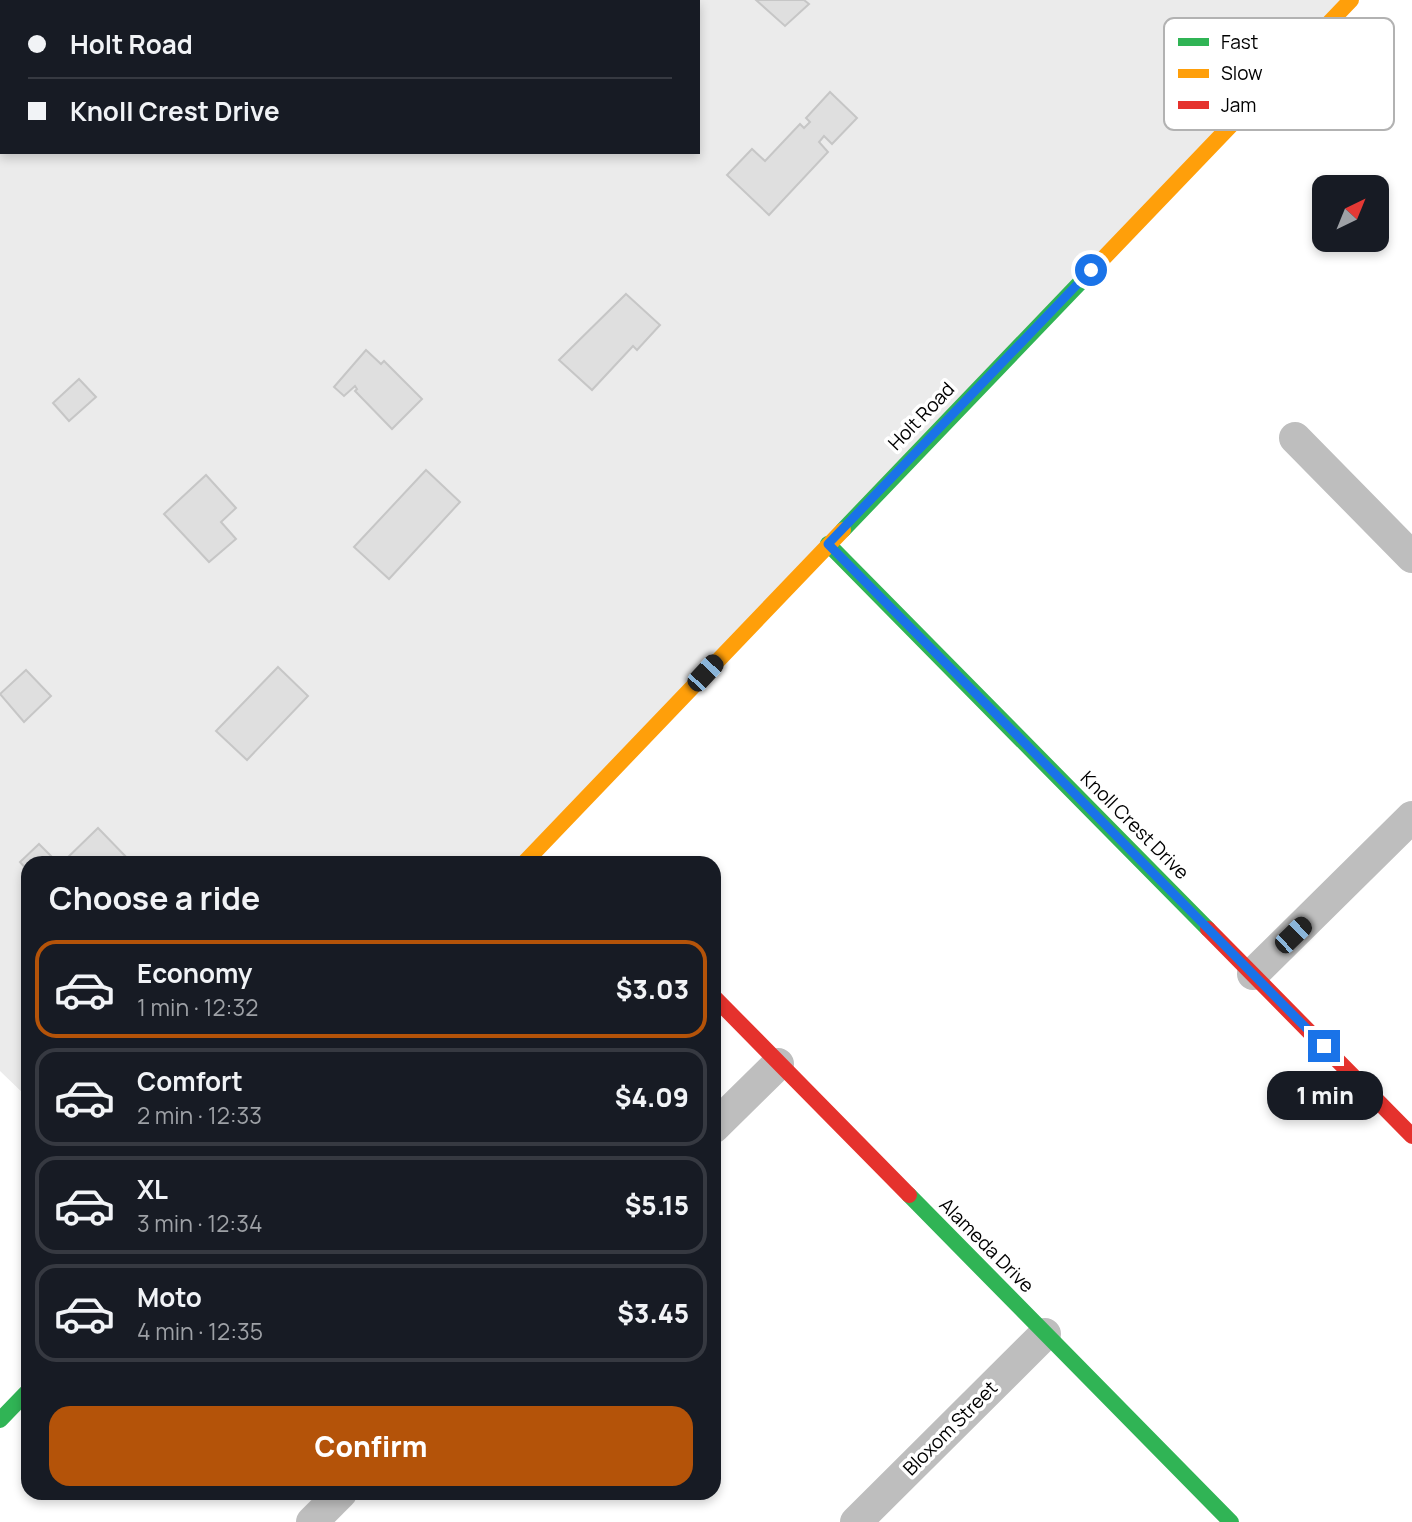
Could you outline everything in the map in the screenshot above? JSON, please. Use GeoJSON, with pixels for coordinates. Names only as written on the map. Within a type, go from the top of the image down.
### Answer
{"type":"FeatureCollection","features":[{"type":"Feature","properties":{"kind":"street","name":"Holt Road"},"geometry":{"type":"LineString","coordinates":[[1334,18],[1351,0]]}},
{"type":"Feature","properties":{"kind":"street","name":"Holt Road"},"geometry":{"type":"LineString","coordinates":[[531,856],[1226,130]]}},
{"type":"Feature","properties":{"kind":"street"},"geometry":{"type":"LineString","coordinates":[[1295,438],[1412,557]]}},
{"type":"Feature","properties":{"kind":"street","name":"Knoll Crest Drive"},"geometry":{"type":"LineString","coordinates":[[828,544],[1412,1136]]}},
{"type":"Feature","properties":{"kind":"street"},"geometry":{"type":"LineString","coordinates":[[1253,974],[1412,817]]}},
{"type":"Feature","properties":{"kind":"street","name":"Alameda Drive"},"geometry":{"type":"LineString","coordinates":[[721,1004],[1231,1522]]}},
{"type":"Feature","properties":{"kind":"street"},"geometry":{"type":"LineString","coordinates":[[721,1120],[778,1064]]}},
{"type":"Feature","properties":{"kind":"street","name":"Bloxom Street"},"geometry":{"type":"LineString","coordinates":[[856,1522],[1045,1334]]}},
{"type":"Feature","properties":{"kind":"street"},"geometry":{"type":"LineString","coordinates":[[0,1420],[21,1398]]}},
{"type":"Feature","properties":{"kind":"street"},"geometry":{"type":"LineString","coordinates":[[312,1522],[334,1500]]}},
{"type":"Feature","properties":{"kind":"shaded area"},"geometry":{"type":"Polygon","coordinates":[[[700,0],[1351,0],[1334,18],[1164,18],[1164,130],[1227,130],[536,856],[21,856],[21,1091],[0,1071],[0,154],[700,154],[700,0]]]}},
{"type":"Feature","properties":{"kind":"building"},"geometry":{"type":"Polygon","coordinates":[[[756,0],[804,0],[809,4],[785,26],[756,0]]]}},
{"type":"Feature","properties":{"kind":"building"},"geometry":{"type":"Polygon","coordinates":[[[830,92],[857,118],[832,144],[824,136],[819,142],[828,152],[769,215],[727,175],[752,149],[765,161],[800,124],[804,128],[810,122],[806,118],[830,92]]]}},
{"type":"Feature","properties":{"kind":"building"},"geometry":{"type":"Polygon","coordinates":[[[626,294],[660,325],[637,350],[633,346],[592,390],[559,360],[626,294]]]}},
{"type":"Feature","properties":{"kind":"building"},"geometry":{"type":"Polygon","coordinates":[[[366,350],[381,364],[384,361],[422,399],[392,429],[355,391],[355,386],[344,396],[334,387],[366,350]]]}},
{"type":"Feature","properties":{"kind":"building"},"geometry":{"type":"Polygon","coordinates":[[[79,379],[96,397],[69,421],[53,403],[79,379]]]}},
{"type":"Feature","properties":{"kind":"building"},"geometry":{"type":"Polygon","coordinates":[[[426,470],[460,502],[389,579],[354,547],[426,470]]]}},
{"type":"Feature","properties":{"kind":"building"},"geometry":{"type":"Polygon","coordinates":[[[206,475],[236,508],[221,522],[236,539],[209,562],[164,514],[206,475]]]}},
{"type":"Feature","properties":{"kind":"building"},"geometry":{"type":"Polygon","coordinates":[[[278,667],[308,696],[247,760],[216,731],[278,667]]]}},
{"type":"Feature","properties":{"kind":"building"},"geometry":{"type":"Polygon","coordinates":[[[26,670],[51,696],[24,722],[0,694],[26,670]]]}},
{"type":"Feature","properties":{"kind":"building"},"geometry":{"type":"Polygon","coordinates":[[[98,828],[125,856],[69,856],[98,828]]]}},
{"type":"Feature","properties":{"kind":"building"},"geometry":{"type":"Polygon","coordinates":[[[39,844],[51,856],[26,856],[39,844]]]}},
{"type":"Feature","properties":{"kind":"traffic: fast"},"geometry":{"type":"LineString","coordinates":[[843,530],[1096,266]]}},
{"type":"Feature","properties":{"kind":"traffic: fast"},"geometry":{"type":"LineString","coordinates":[[828,544],[1208,929]]}},
{"type":"Feature","properties":{"kind":"traffic: fast"},"geometry":{"type":"LineString","coordinates":[[909,1195],[1231,1522]]}},
{"type":"Feature","properties":{"kind":"traffic: fast"},"geometry":{"type":"LineString","coordinates":[[0,1420],[21,1398]]}},
{"type":"Feature","properties":{"kind":"traffic: slow"},"geometry":{"type":"LineString","coordinates":[[1334,18],[1351,0]]}},
{"type":"Feature","properties":{"kind":"traffic: slow"},"geometry":{"type":"LineString","coordinates":[[1096,266],[1226,130]]}},
{"type":"Feature","properties":{"kind":"traffic: slow"},"geometry":{"type":"LineString","coordinates":[[531,856],[843,530]]}},
{"type":"Feature","properties":{"kind":"traffic: jam"},"geometry":{"type":"LineString","coordinates":[[1208,929],[1412,1136]]}},
{"type":"Feature","properties":{"kind":"traffic: jam"},"geometry":{"type":"LineString","coordinates":[[721,1004],[909,1195]]}},
{"type":"Feature","properties":{"kind":"route"},"geometry":{"type":"LineString","coordinates":[[1091,270],[828,544],[1324,1046]]}}]}
